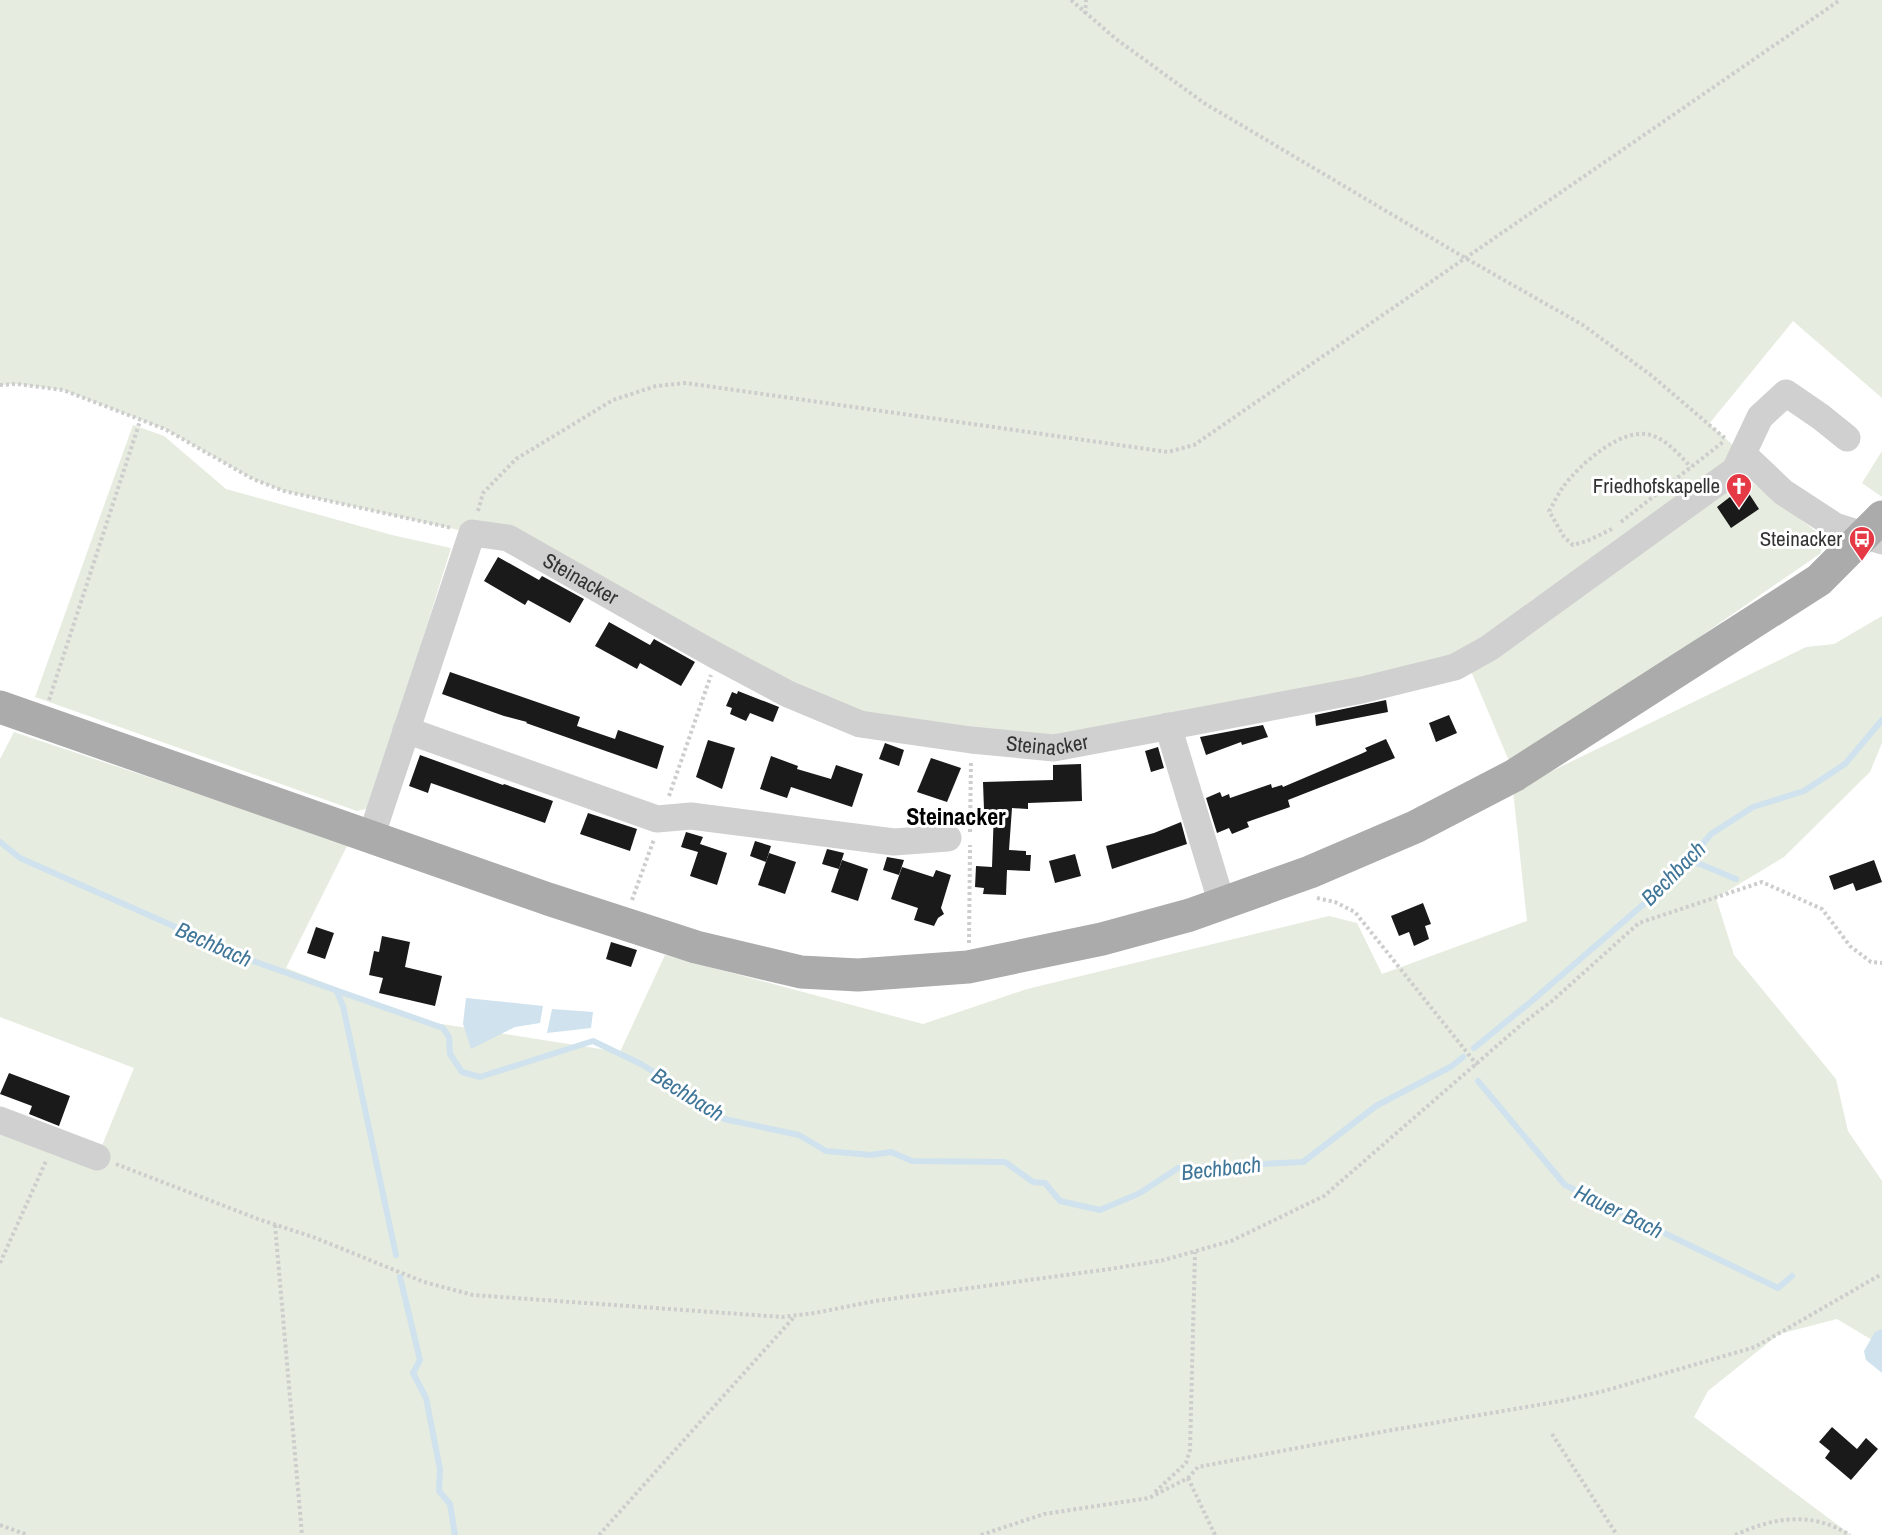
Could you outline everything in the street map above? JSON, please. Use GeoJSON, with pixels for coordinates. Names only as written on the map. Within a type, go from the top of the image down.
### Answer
{"type":"FeatureCollection","features":[{"type":"Feature","properties":{"kind":"main road"},"geometry":{"type":"LineString","coordinates":[[0,707],[548,899],[696,947],[801,972],[858,975],[968,967],[1102,939],[1190,915],[1310,873],[1415,827],[1515,775],[1819,580],[1876,531]]}},
{"type":"Feature","properties":{"kind":"street","name":"Steinacker"},"geometry":{"type":"LineString","coordinates":[[472,533],[508,538],[717,657],[788,694],[860,724],[971,740],[1054,748],[1362,690],[1455,667],[1489,648],[1734,470],[1735,447],[1760,417],[1786,393],[1847,438]]}},
{"type":"Feature","properties":{"kind":"street"},"geometry":{"type":"LineString","coordinates":[[1735,447],[1783,492],[1835,526],[1876,531]]}},
{"type":"Feature","properties":{"kind":"street"},"geometry":{"type":"LineString","coordinates":[[371,837],[472,533]]}},
{"type":"Feature","properties":{"kind":"street"},"geometry":{"type":"LineString","coordinates":[[1168,726],[1222,904]]}},
{"type":"Feature","properties":{"kind":"street"},"geometry":{"type":"LineString","coordinates":[[406,730],[657,819],[691,816],[894,842],[948,837]]}},
{"type":"Feature","properties":{"kind":"street"},"geometry":{"type":"LineString","coordinates":[[0,1120],[98,1157]]}},
{"type":"Feature","properties":{"kind":"path"},"geometry":{"type":"LineString","coordinates":[[1071,0],[1116,39],[1204,103],[1583,325],[1652,376],[1735,447],[1692,467],[1611,529],[1574,545],[1564,537],[1549,511],[1563,487],[1593,456],[1617,441],[1640,434],[1656,436],[1692,467]]}},
{"type":"Feature","properties":{"kind":"path"},"geometry":{"type":"LineString","coordinates":[[1085,14],[1086,0]]}},
{"type":"Feature","properties":{"kind":"path"},"geometry":{"type":"LineString","coordinates":[[0,385],[17,384],[63,390],[165,429],[254,479],[284,491],[472,533],[483,493],[516,459],[613,400],[656,386],[686,383],[1168,452],[1194,445],[1840,0]]}},
{"type":"Feature","properties":{"kind":"path"},"geometry":{"type":"LineString","coordinates":[[42,721],[140,421]]}},
{"type":"Feature","properties":{"kind":"path"},"geometry":{"type":"LineString","coordinates":[[624,924],[717,657]]}},
{"type":"Feature","properties":{"kind":"path"},"geometry":{"type":"LineString","coordinates":[[968,967],[971,740]]}},
{"type":"Feature","properties":{"kind":"path"},"geometry":{"type":"LineString","coordinates":[[98,1157],[313,1237],[424,1282],[473,1295],[782,1317],[875,1301],[1110,1269],[1195,1252],[1231,1241],[1324,1196],[1639,923],[1762,882],[1822,909],[1850,946],[1871,962],[1882,963]]}},
{"type":"Feature","properties":{"kind":"path"},"geometry":{"type":"LineString","coordinates":[[1314,897],[1335,902],[1355,912],[1477,1065]]}},
{"type":"Feature","properties":{"kind":"path"},"geometry":{"type":"LineString","coordinates":[[0,1263],[54,1141]]}},
{"type":"Feature","properties":{"kind":"path"},"geometry":{"type":"LineString","coordinates":[[275,1224],[302,1535]]}},
{"type":"Feature","properties":{"kind":"path"},"geometry":{"type":"LineString","coordinates":[[1149,1498],[1186,1463],[1190,1450],[1195,1252]]}},
{"type":"Feature","properties":{"kind":"path"},"geometry":{"type":"LineString","coordinates":[[981,1535],[1044,1514],[1149,1498],[1188,1478],[1198,1467],[1561,1401],[1755,1347],[1882,1274]]}},
{"type":"Feature","properties":{"kind":"path"},"geometry":{"type":"LineString","coordinates":[[600,1535],[795,1315]]}},
{"type":"Feature","properties":{"kind":"path"},"geometry":{"type":"LineString","coordinates":[[1552,1434],[1617,1535]]}},
{"type":"Feature","properties":{"kind":"path"},"geometry":{"type":"LineString","coordinates":[[1188,1478],[1215,1535]]}},
{"type":"Feature","properties":{"kind":"path"},"geometry":{"type":"LineString","coordinates":[[1735,1535],[1759,1525],[1799,1517],[1837,1527],[1850,1535]]}},
{"type":"Feature","properties":{"kind":"path"},"geometry":{"type":"LineString","coordinates":[[0,1525],[28,1535]]}},
{"type":"Feature","properties":{"kind":"shaded area"},"geometry":{"type":"Polygon","coordinates":[[[0,0],[1882,0],[1882,398],[1793,321],[1709,424],[1743,454],[1681,508],[1532,600],[1463,657],[1054,748],[860,724],[472,533],[284,491],[253,479],[165,429],[63,390],[17,384],[0,385],[0,0]]]}},
{"type":"Feature","properties":{"kind":"shaded area"},"geometry":{"type":"Polygon","coordinates":[[[133,425],[164,436],[226,489],[392,535],[451,548],[370,808],[357,811],[35,697],[133,425]]]}},
{"type":"Feature","properties":{"kind":"shaded area"},"geometry":{"type":"Polygon","coordinates":[[[1882,451],[1882,497],[1862,483],[1882,451]]]}},
{"type":"Feature","properties":{"kind":"shaded area"},"geometry":{"type":"Polygon","coordinates":[[[1738,479],[1749,480],[1822,536],[1821,553],[1555,737],[1509,761],[1471,671],[1738,479]]]}},
{"type":"Feature","properties":{"kind":"shaded area"},"geometry":{"type":"Polygon","coordinates":[[[1882,616],[1882,743],[1870,772],[1784,857],[1716,898],[1734,955],[1836,1079],[1848,1131],[1882,1181],[1882,1346],[1837,1319],[1779,1334],[1708,1391],[1694,1417],[1851,1535],[0,1535],[0,1109],[101,1148],[134,1068],[0,1017],[0,759],[14,732],[348,844],[286,968],[423,1021],[620,1052],[665,955],[923,1024],[1027,989],[1329,916],[1357,923],[1382,974],[1527,921],[1513,790],[1806,647],[1834,644],[1882,616]]]}},
{"type":"Feature","properties":{"kind":"water"},"geometry":{"type":"Polygon","coordinates":[[[466,998],[543,1006],[540,1023],[515,1027],[471,1049],[463,1024],[466,998]]]}},
{"type":"Feature","properties":{"kind":"water"},"geometry":{"type":"Polygon","coordinates":[[[552,1009],[593,1012],[591,1028],[547,1033],[552,1009]]]}},
{"type":"Feature","properties":{"kind":"water"},"geometry":{"type":"Polygon","coordinates":[[[1882,1329],[1882,1373],[1866,1360],[1864,1351],[1875,1332],[1882,1329]]]}},
{"type":"Feature","properties":{"kind":"building","name":"Friedhofskapelle"},"geometry":{"type":"Polygon","coordinates":[[[1744,486],[1759,509],[1731,528],[1717,507],[1744,486]]]}},
{"type":"Feature","properties":{"kind":"building"},"geometry":{"type":"Polygon","coordinates":[[[498,557],[539,580],[542,576],[584,599],[570,623],[528,600],[525,605],[484,581],[498,557]]]}},
{"type":"Feature","properties":{"kind":"building"},"geometry":{"type":"Polygon","coordinates":[[[609,622],[650,645],[654,639],[695,662],[681,686],[640,663],[637,669],[595,646],[609,622]]]}},
{"type":"Feature","properties":{"kind":"building"},"geometry":{"type":"Polygon","coordinates":[[[450,672],[580,717],[577,726],[615,739],[618,730],[664,746],[657,769],[442,694],[450,672]]]}},
{"type":"Feature","properties":{"kind":"building"},"geometry":{"type":"Polygon","coordinates":[[[738,691],[779,707],[773,722],[750,713],[746,721],[730,714],[732,708],[726,706],[732,692],[737,694],[738,691]]]}},
{"type":"Feature","properties":{"kind":"building"},"geometry":{"type":"Polygon","coordinates":[[[1386,700],[1388,712],[1316,726],[1315,715],[1386,700]]]}},
{"type":"Feature","properties":{"kind":"building"},"geometry":{"type":"Polygon","coordinates":[[[1449,715],[1457,733],[1436,742],[1429,723],[1449,715]]]}},
{"type":"Feature","properties":{"kind":"building"},"geometry":{"type":"Polygon","coordinates":[[[1263,725],[1268,737],[1242,745],[1241,742],[1206,755],[1200,737],[1263,725]]]}},
{"type":"Feature","properties":{"kind":"building"},"geometry":{"type":"Polygon","coordinates":[[[1386,739],[1395,758],[1288,800],[1290,807],[1247,822],[1249,827],[1232,834],[1229,828],[1217,833],[1206,798],[1220,792],[1222,797],[1229,794],[1230,798],[1271,784],[1272,788],[1282,785],[1283,787],[1363,753],[1367,751],[1365,748],[1386,739]]]}},
{"type":"Feature","properties":{"kind":"building"},"geometry":{"type":"Polygon","coordinates":[[[708,740],[735,748],[722,789],[696,777],[708,740]]]}},
{"type":"Feature","properties":{"kind":"building"},"geometry":{"type":"Polygon","coordinates":[[[885,743],[904,750],[899,766],[879,759],[885,743]]]}},
{"type":"Feature","properties":{"kind":"building"},"geometry":{"type":"Polygon","coordinates":[[[1158,747],[1164,768],[1151,772],[1145,751],[1158,747]]]}},
{"type":"Feature","properties":{"kind":"building"},"geometry":{"type":"Polygon","coordinates":[[[420,755],[553,801],[545,823],[431,783],[428,793],[409,786],[420,755]]]}},
{"type":"Feature","properties":{"kind":"building"},"geometry":{"type":"Polygon","coordinates":[[[771,756],[798,766],[797,769],[831,779],[836,765],[863,774],[852,807],[791,787],[787,798],[760,789],[771,756]]]}},
{"type":"Feature","properties":{"kind":"building"},"geometry":{"type":"Polygon","coordinates":[[[931,758],[961,768],[947,802],[917,792],[931,758]]]}},
{"type":"Feature","properties":{"kind":"building"},"geometry":{"type":"Polygon","coordinates":[[[1081,764],[1082,801],[1028,803],[1028,809],[1012,808],[1009,850],[1026,851],[1026,855],[1031,855],[1030,871],[1007,870],[1006,895],[983,894],[984,888],[975,887],[976,866],[992,867],[994,810],[984,810],[983,782],[1053,780],[1053,765],[1081,764]]]}},
{"type":"Feature","properties":{"kind":"building"},"geometry":{"type":"Polygon","coordinates":[[[588,813],[637,829],[630,851],[580,834],[588,813]]]}},
{"type":"Feature","properties":{"kind":"building"},"geometry":{"type":"Polygon","coordinates":[[[1181,822],[1187,844],[1112,869],[1106,846],[1154,833],[1181,822]]]}},
{"type":"Feature","properties":{"kind":"building"},"geometry":{"type":"Polygon","coordinates":[[[686,832],[703,837],[700,844],[727,853],[717,885],[690,876],[698,852],[681,847],[686,832]]]}},
{"type":"Feature","properties":{"kind":"building"},"geometry":{"type":"Polygon","coordinates":[[[755,841],[771,846],[766,862],[750,856],[755,841]]]}},
{"type":"Feature","properties":{"kind":"building"},"geometry":{"type":"Polygon","coordinates":[[[827,849],[844,853],[839,869],[822,864],[827,849]]]}},
{"type":"Feature","properties":{"kind":"building"},"geometry":{"type":"Polygon","coordinates":[[[769,853],[796,862],[785,894],[758,885],[769,853]]]}},
{"type":"Feature","properties":{"kind":"building"},"geometry":{"type":"Polygon","coordinates":[[[1075,854],[1081,876],[1055,883],[1049,861],[1075,854]]]}},
{"type":"Feature","properties":{"kind":"building"},"geometry":{"type":"Polygon","coordinates":[[[887,857],[904,860],[899,875],[883,870],[887,857]]]}},
{"type":"Feature","properties":{"kind":"building"},"geometry":{"type":"Polygon","coordinates":[[[842,860],[868,869],[858,901],[831,892],[842,860]]]}},
{"type":"Feature","properties":{"kind":"building"},"geometry":{"type":"Polygon","coordinates":[[[1874,860],[1882,882],[1856,891],[1853,883],[1834,890],[1829,876],[1874,860]]]}},
{"type":"Feature","properties":{"kind":"building"},"geometry":{"type":"Polygon","coordinates":[[[902,867],[933,877],[936,870],[951,875],[941,908],[944,914],[938,918],[934,926],[914,920],[918,908],[891,899],[902,867]]]}},
{"type":"Feature","properties":{"kind":"building"},"geometry":{"type":"Polygon","coordinates":[[[1423,903],[1431,924],[1425,926],[1429,939],[1414,946],[1409,932],[1399,936],[1391,916],[1423,903]]]}},
{"type":"Feature","properties":{"kind":"building"},"geometry":{"type":"Polygon","coordinates":[[[316,927],[334,933],[325,959],[307,953],[316,927]]]}},
{"type":"Feature","properties":{"kind":"building"},"geometry":{"type":"Polygon","coordinates":[[[382,936],[410,942],[405,967],[442,976],[435,1006],[379,993],[383,978],[369,975],[374,951],[379,952],[382,936]]]}},
{"type":"Feature","properties":{"kind":"building"},"geometry":{"type":"Polygon","coordinates":[[[611,942],[637,950],[631,967],[606,959],[611,942]]]}},
{"type":"Feature","properties":{"kind":"building"},"geometry":{"type":"Polygon","coordinates":[[[9,1073],[70,1096],[59,1126],[29,1114],[32,1106],[0,1094],[9,1073]]]}},
{"type":"Feature","properties":{"kind":"building"},"geometry":{"type":"Polygon","coordinates":[[[1832,1427],[1857,1449],[1866,1438],[1878,1449],[1851,1480],[1825,1458],[1830,1451],[1819,1442],[1832,1427]]]}},
{"type":"Feature","properties":{"kind":"waterway","name":"Bechbach"},"geometry":{"type":"LineString","coordinates":[[1474,1048],[1675,877],[1711,834],[1753,807],[1804,791],[1845,764],[1882,720]]}},
{"type":"Feature","properties":{"kind":"waterway","name":"Bechbach"},"geometry":{"type":"LineString","coordinates":[[0,842],[20,858],[250,960],[443,1028],[449,1037],[450,1054],[462,1072],[480,1077],[593,1041],[641,1064],[700,1100],[724,1119],[799,1135],[826,1151],[871,1155],[891,1152],[912,1161],[1005,1162],[1033,1182],[1045,1183],[1060,1201],[1100,1210],[1140,1193],[1178,1168],[1303,1162],[1376,1106],[1452,1066],[1463,1057]]}},
{"type":"Feature","properties":{"kind":"waterway"},"geometry":{"type":"LineString","coordinates":[[1688,862],[1700,864],[1736,879]]}},
{"type":"Feature","properties":{"kind":"waterway"},"geometry":{"type":"LineString","coordinates":[[337,992],[343,1006],[396,1255]]}},
{"type":"Feature","properties":{"kind":"waterway","name":"Hauer Bach"},"geometry":{"type":"LineString","coordinates":[[1478,1081],[1565,1185],[1778,1288],[1792,1276]]}},
{"type":"Feature","properties":{"kind":"waterway"},"geometry":{"type":"LineString","coordinates":[[400,1277],[420,1360],[413,1373],[426,1398],[440,1469],[439,1491],[450,1504],[455,1535]]}},
{"type":"Feature","properties":{"kind":"place","name":"Friedhofskapelle"},"geometry":{"type":"Point","coordinates":[1739,509]}},
{"type":"Feature","properties":{"kind":"place","name":"Steinacker"},"geometry":{"type":"Point","coordinates":[1862,562]}},
{"type":"Feature","properties":{"kind":"district","name":"Steinacker"},"geometry":{"type":"Point","coordinates":[956,817]}}]}
